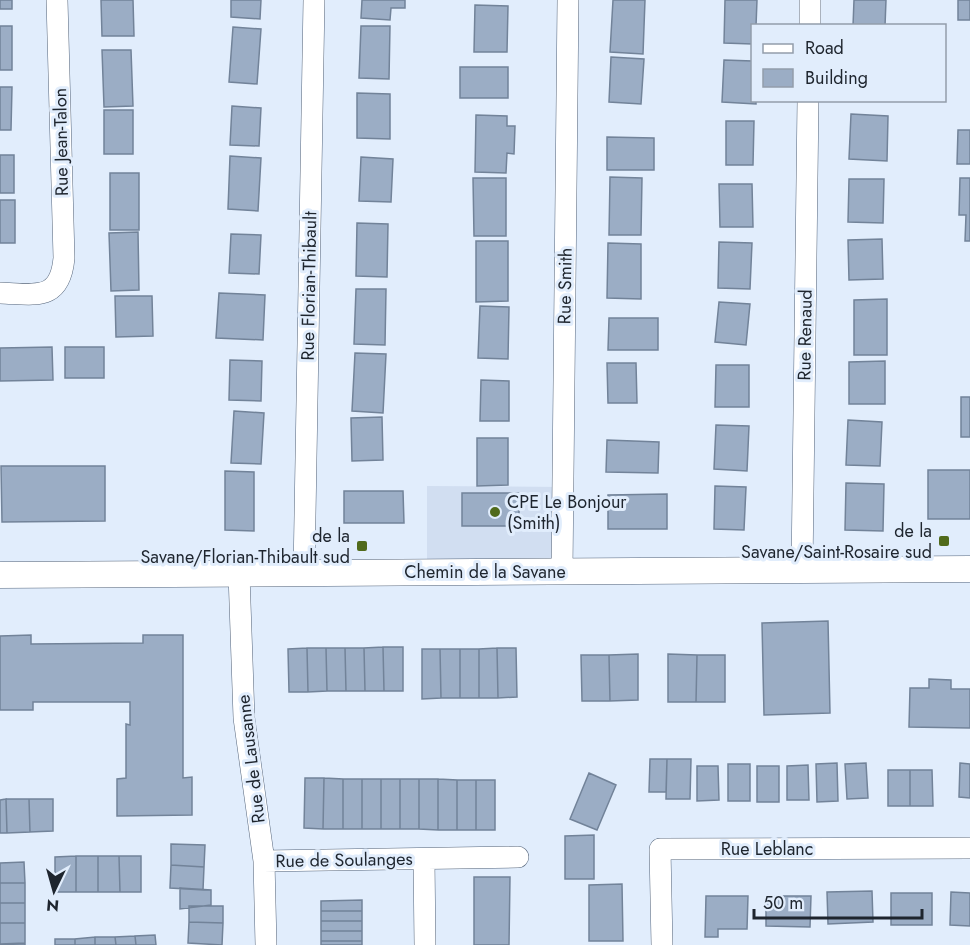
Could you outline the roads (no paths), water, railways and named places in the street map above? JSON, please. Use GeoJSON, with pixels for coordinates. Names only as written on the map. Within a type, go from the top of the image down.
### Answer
{"type":"FeatureCollection","features":[{"type":"Feature","properties":{"kind":"street","name":"Rue Jean-Talon"},"geometry":{"type":"LineString","coordinates":[[0,293],[37,294],[48,291],[58,283],[62,272],[57,0]]}},
{"type":"Feature","properties":{"kind":"street","name":"Rue Florian-Thibault"},"geometry":{"type":"LineString","coordinates":[[304,573],[314,0]]}},
{"type":"Feature","properties":{"kind":"street","name":"Rue Smith"},"geometry":{"type":"LineString","coordinates":[[562,572],[568,0]]}},
{"type":"Feature","properties":{"kind":"street"},"geometry":{"type":"LineString","coordinates":[[810,0],[810,24]]}},
{"type":"Feature","properties":{"kind":"street","name":"Rue Renaud"},"geometry":{"type":"LineString","coordinates":[[802,570],[808,102]]}},
{"type":"Feature","properties":{"kind":"street","name":"Chemin de la Savane"},"geometry":{"type":"LineString","coordinates":[[0,575],[970,569]]}},
{"type":"Feature","properties":{"kind":"street","name":"Rue de Lausanne"},"geometry":{"type":"LineString","coordinates":[[239,574],[244,718],[264,861],[266,945]]}},
{"type":"Feature","properties":{"kind":"street","name":"Rue Leblanc"},"geometry":{"type":"LineString","coordinates":[[662,945],[660,849],[970,848]]}},
{"type":"Feature","properties":{"kind":"street","name":"Rue de Soulanges"},"geometry":{"type":"LineString","coordinates":[[264,861],[518,857]]}},
{"type":"Feature","properties":{"kind":"street","name":"Rue de Soulanges"},"geometry":{"type":"LineString","coordinates":[[424,859],[425,945]]}},
{"type":"Feature","properties":{"kind":"place","name":"CPE Le Bonjour (Smith)"},"geometry":{"type":"Point","coordinates":[495,512]}},
{"type":"Feature","properties":{"kind":"place","name":"de la Savane/Saint-Rosaire sud"},"geometry":{"type":"Point","coordinates":[944,541]}},
{"type":"Feature","properties":{"kind":"place","name":"de la Savane/Florian-Thibault sud"},"geometry":{"type":"Point","coordinates":[362,546]}}]}
